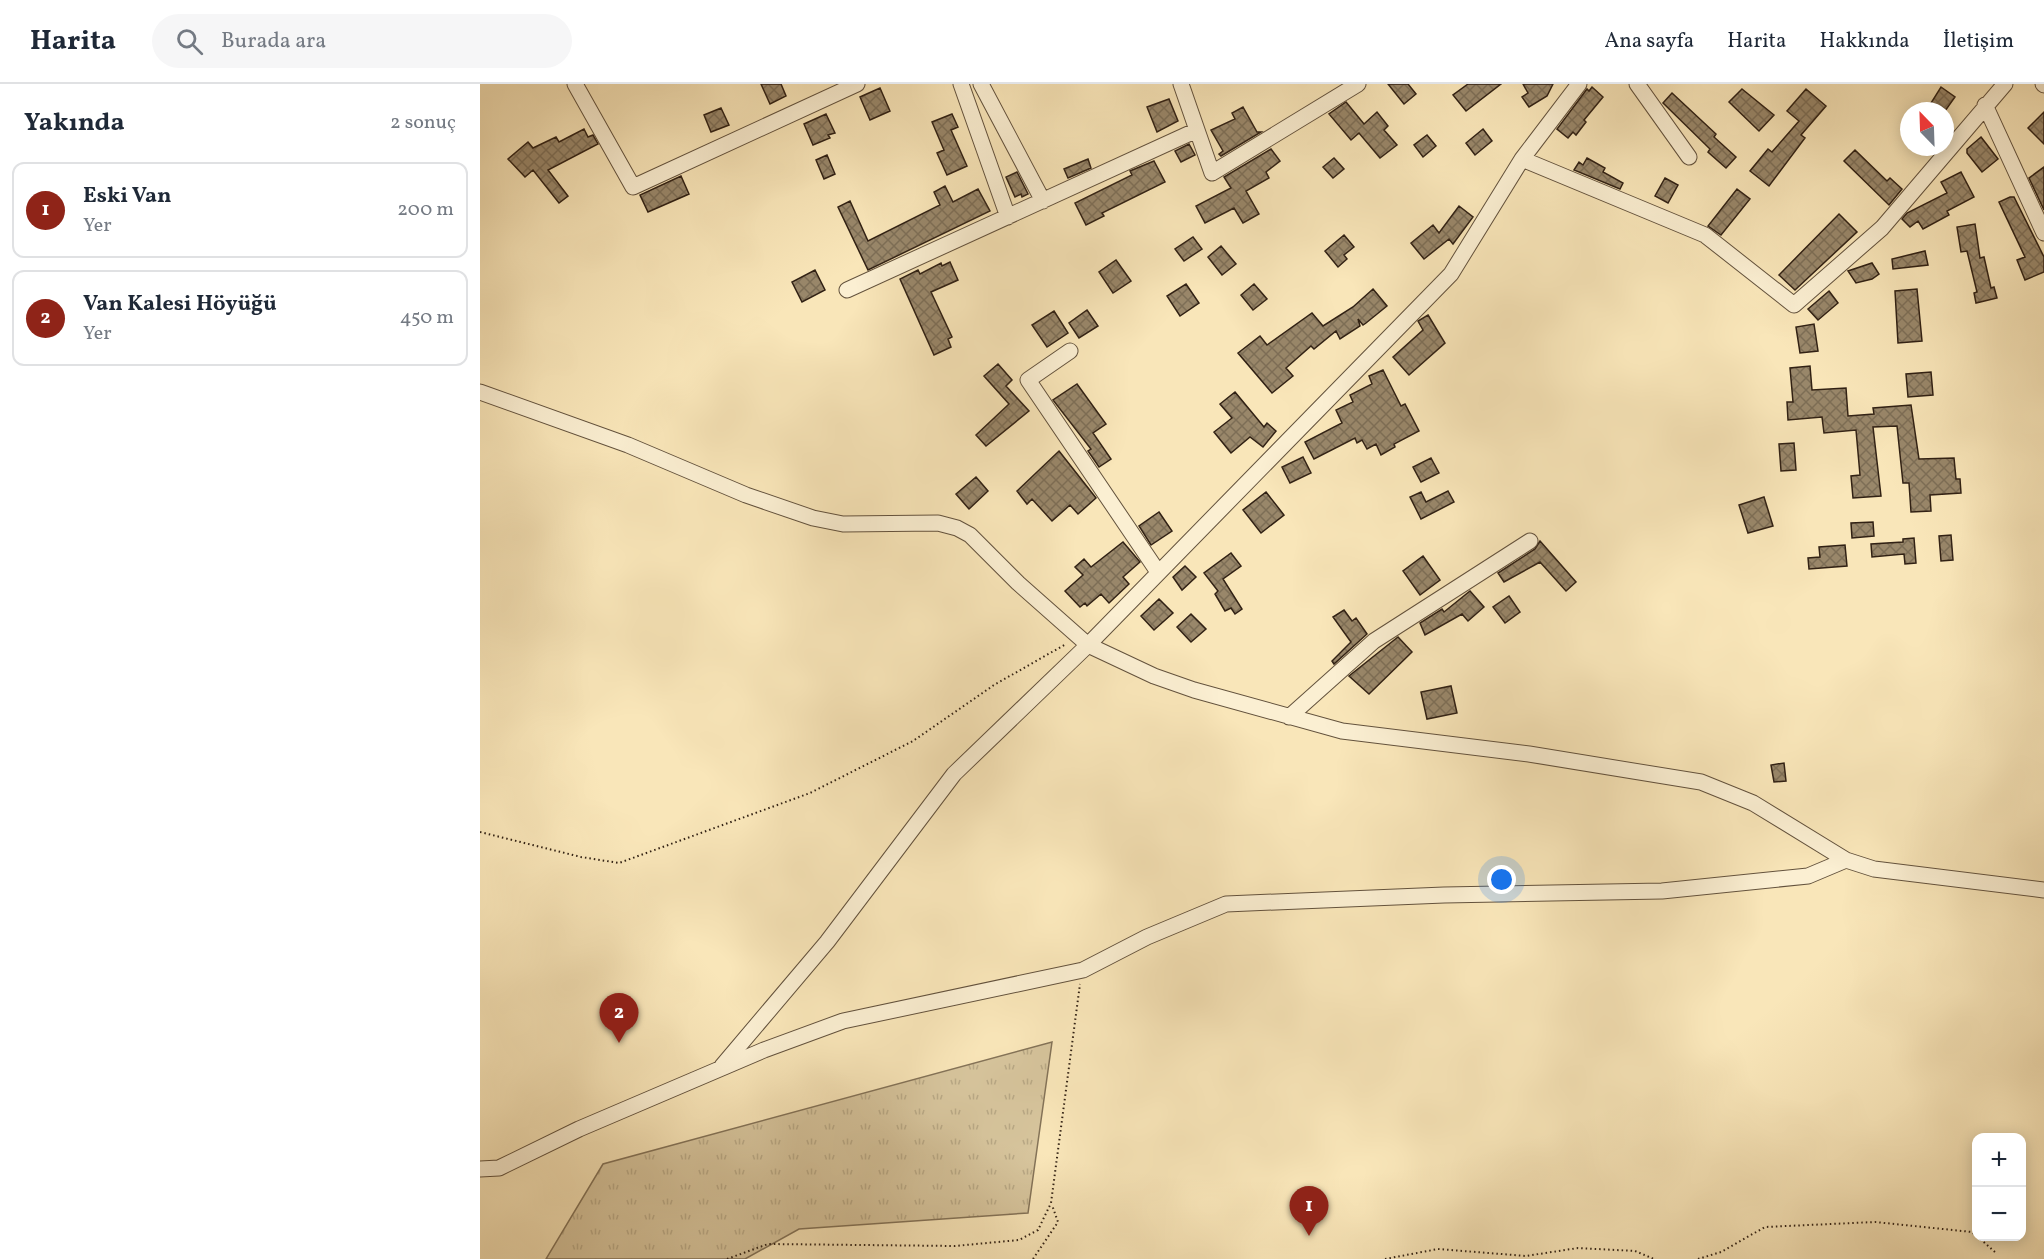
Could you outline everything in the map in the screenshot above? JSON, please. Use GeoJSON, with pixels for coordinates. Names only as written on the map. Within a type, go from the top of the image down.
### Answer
{"type":"FeatureCollection","features":[{"type":"Feature","properties":{"kind":"street"},"geometry":{"type":"LineString","coordinates":[[575,84],[633,187],[857,84]]}},
{"type":"Feature","properties":{"kind":"street"},"geometry":{"type":"LineString","coordinates":[[962,84],[1008,217]]}},
{"type":"Feature","properties":{"kind":"street"},"geometry":{"type":"LineString","coordinates":[[981,84],[1043,201]]}},
{"type":"Feature","properties":{"kind":"street"},"geometry":{"type":"LineString","coordinates":[[1181,84],[1212,173],[1358,84]]}},
{"type":"Feature","properties":{"kind":"street"},"geometry":{"type":"LineString","coordinates":[[720,1069],[827,942],[954,774],[1088,645],[1451,274],[1522,159],[1580,84]]}},
{"type":"Feature","properties":{"kind":"street"},"geometry":{"type":"LineString","coordinates":[[1637,84],[1689,157]]}},
{"type":"Feature","properties":{"kind":"street"},"geometry":{"type":"LineString","coordinates":[[1522,159],[1705,235],[1794,305],[1882,228],[2005,84]]}},
{"type":"Feature","properties":{"kind":"street"},"geometry":{"type":"LineString","coordinates":[[1985,105],[2044,233]]}},
{"type":"Feature","properties":{"kind":"street"},"geometry":{"type":"LineString","coordinates":[[847,290],[1197,130]]}},
{"type":"Feature","properties":{"kind":"street"},"geometry":{"type":"LineString","coordinates":[[1070,351],[1028,380],[1158,572]]}},
{"type":"Feature","properties":{"kind":"street"},"geometry":{"type":"LineString","coordinates":[[480,392],[628,445],[746,495],[813,518],[843,524],[938,523],[957,528],[970,536],[1018,583],[1088,645],[1154,676],[1342,732],[1529,754],[1701,782],[1753,804],[1846,860],[1874,869],[1907,874],[2043,885]]}},
{"type":"Feature","properties":{"kind":"street"},"geometry":{"type":"LineString","coordinates":[[1289,717],[1374,641],[1530,541]]}},
{"type":"Feature","properties":{"kind":"street"},"geometry":{"type":"LineString","coordinates":[[480,1169],[499,1168],[579,1129],[720,1069],[843,1021],[1083,970],[1146,937],[1226,904],[1444,895],[1662,891],[1808,876],[1846,860]]}},
{"type":"Feature","properties":{"kind":"path"},"geometry":{"type":"LineString","coordinates":[[480,832],[581,857],[619,863],[810,793],[913,741],[994,685],[1072,641],[1088,645]]}},
{"type":"Feature","properties":{"kind":"path"},"geometry":{"type":"LineString","coordinates":[[728,1259],[768,1244],[955,1246],[1019,1240],[1038,1230],[1051,1203],[1077,993],[1083,970]]}},
{"type":"Feature","properties":{"kind":"path"},"geometry":{"type":"LineString","coordinates":[[1033,1259],[1058,1222],[1051,1203]]}},
{"type":"Feature","properties":{"kind":"path"},"geometry":{"type":"LineString","coordinates":[[1698,1259],[1721,1252],[1765,1227],[1875,1222],[1972,1232]]}},
{"type":"Feature","properties":{"kind":"path"},"geometry":{"type":"LineString","coordinates":[[1983,1241],[1995,1252]]}},
{"type":"Feature","properties":{"kind":"path"},"geometry":{"type":"LineString","coordinates":[[1385,1259],[1438,1249],[1526,1256],[1578,1248],[1635,1251],[1654,1259]]}},
{"type":"Feature","properties":{"kind":"green space"},"geometry":{"type":"Polygon","coordinates":[[[1052,1042],[1028,1213],[799,1229],[745,1259],[546,1259],[603,1164],[1052,1042]]]}},
{"type":"Feature","properties":{"kind":"building"},"geometry":{"type":"Polygon","coordinates":[[[761,84],[781,84],[786,96],[770,104],[761,84]]]}},
{"type":"Feature","properties":{"kind":"building"},"geometry":{"type":"Polygon","coordinates":[[[1388,84],[1408,84],[1416,94],[1404,104],[1388,84]]]}},
{"type":"Feature","properties":{"kind":"building"},"geometry":{"type":"Polygon","coordinates":[[[1468,84],[1501,84],[1466,111],[1453,95],[1468,84]]]}},
{"type":"Feature","properties":{"kind":"building"},"geometry":{"type":"Polygon","coordinates":[[[1523,84],[1553,84],[1547,96],[1529,107],[1522,97],[1528,93],[1523,84]]]}},
{"type":"Feature","properties":{"kind":"building"},"geometry":{"type":"Polygon","coordinates":[[[1592,87],[1603,97],[1584,120],[1586,122],[1576,135],[1573,132],[1568,138],[1557,129],[1587,89],[1589,91],[1592,87]]]}},
{"type":"Feature","properties":{"kind":"building"},"geometry":{"type":"Polygon","coordinates":[[[1941,87],[1955,97],[1951,102],[1932,102],[1941,87]]]}},
{"type":"Feature","properties":{"kind":"building"},"geometry":{"type":"Polygon","coordinates":[[[880,88],[890,111],[870,120],[860,97],[880,88]]]}},
{"type":"Feature","properties":{"kind":"building"},"geometry":{"type":"Polygon","coordinates":[[[1742,89],[1774,115],[1759,131],[1729,102],[1742,89]]]}},
{"type":"Feature","properties":{"kind":"building"},"geometry":{"type":"Polygon","coordinates":[[[1806,89],[1826,106],[1801,135],[1805,138],[1769,186],[1750,171],[1768,149],[1772,152],[1799,121],[1787,111],[1806,89]]]}},
{"type":"Feature","properties":{"kind":"building"},"geometry":{"type":"Polygon","coordinates":[[[1672,93],[1716,134],[1714,137],[1736,157],[1726,168],[1663,103],[1672,93]]]}},
{"type":"Feature","properties":{"kind":"building"},"geometry":{"type":"Polygon","coordinates":[[[1169,99],[1178,121],[1157,132],[1147,107],[1169,99]]]}},
{"type":"Feature","properties":{"kind":"building"},"geometry":{"type":"Polygon","coordinates":[[[1346,102],[1364,124],[1377,112],[1388,126],[1384,130],[1397,145],[1380,158],[1359,133],[1351,140],[1329,114],[1346,102]]]}},
{"type":"Feature","properties":{"kind":"building"},"geometry":{"type":"Polygon","coordinates":[[[1243,107],[1257,132],[1261,132],[1221,156],[1219,154],[1223,151],[1211,130],[1235,119],[1232,113],[1243,107]]]}},
{"type":"Feature","properties":{"kind":"building"},"geometry":{"type":"Polygon","coordinates":[[[721,108],[729,125],[711,132],[704,115],[721,108]]]}},
{"type":"Feature","properties":{"kind":"building"},"geometry":{"type":"Polygon","coordinates":[[[2044,112],[2044,144],[2028,128],[2044,112]]]}},
{"type":"Feature","properties":{"kind":"building"},"geometry":{"type":"Polygon","coordinates":[[[826,114],[835,133],[828,135],[830,138],[813,145],[804,124],[826,114]]]}},
{"type":"Feature","properties":{"kind":"building"},"geometry":{"type":"Polygon","coordinates":[[[952,114],[958,127],[951,130],[967,166],[947,175],[937,153],[944,150],[932,122],[952,114]]]}},
{"type":"Feature","properties":{"kind":"building"},"geometry":{"type":"Polygon","coordinates":[[[584,129],[588,137],[593,135],[598,144],[548,170],[568,196],[559,203],[533,170],[525,177],[508,159],[528,142],[533,148],[556,137],[559,142],[584,129]]]}},
{"type":"Feature","properties":{"kind":"building"},"geometry":{"type":"Polygon","coordinates":[[[1483,129],[1492,141],[1475,155],[1466,143],[1483,129]]]}},
{"type":"Feature","properties":{"kind":"building"},"geometry":{"type":"Polygon","coordinates":[[[1427,135],[1436,146],[1423,157],[1414,145],[1427,135]]]}},
{"type":"Feature","properties":{"kind":"building"},"geometry":{"type":"Polygon","coordinates":[[[1981,137],[1998,159],[1982,172],[1967,153],[1967,149],[1981,137]]]}},
{"type":"Feature","properties":{"kind":"building"},"geometry":{"type":"Polygon","coordinates":[[[1189,144],[1195,155],[1181,162],[1175,151],[1189,144]]]}},
{"type":"Feature","properties":{"kind":"building"},"geometry":{"type":"Polygon","coordinates":[[[1271,149],[1280,161],[1266,172],[1269,178],[1246,191],[1259,214],[1243,223],[1234,208],[1205,223],[1196,206],[1231,188],[1224,177],[1271,149]]]}},
{"type":"Feature","properties":{"kind":"building"},"geometry":{"type":"Polygon","coordinates":[[[1855,150],[1887,181],[1890,178],[1902,189],[1889,205],[1844,161],[1855,150]]]}},
{"type":"Feature","properties":{"kind":"building"},"geometry":{"type":"Polygon","coordinates":[[[827,155],[835,174],[824,179],[816,160],[827,155]]]}},
{"type":"Feature","properties":{"kind":"building"},"geometry":{"type":"Polygon","coordinates":[[[1334,158],[1344,169],[1333,178],[1323,167],[1334,158]]]}},
{"type":"Feature","properties":{"kind":"building"},"geometry":{"type":"Polygon","coordinates":[[[1587,158],[1605,168],[1603,172],[1623,183],[1620,189],[1574,170],[1579,162],[1583,165],[1587,158]]]}},
{"type":"Feature","properties":{"kind":"building"},"geometry":{"type":"Polygon","coordinates":[[[1088,159],[1091,168],[1068,178],[1064,169],[1088,159]]]}},
{"type":"Feature","properties":{"kind":"building"},"geometry":{"type":"Polygon","coordinates":[[[1154,161],[1165,182],[1102,213],[1104,216],[1086,225],[1075,203],[1132,175],[1130,171],[1154,161]]]}},
{"type":"Feature","properties":{"kind":"building"},"geometry":{"type":"Polygon","coordinates":[[[2044,167],[2044,210],[2029,178],[2044,167]]]}},
{"type":"Feature","properties":{"kind":"building"},"geometry":{"type":"Polygon","coordinates":[[[1017,172],[1028,194],[1022,197],[1021,194],[1015,197],[1006,177],[1017,172]]]}},
{"type":"Feature","properties":{"kind":"building"},"geometry":{"type":"Polygon","coordinates":[[[1961,172],[1974,197],[1947,211],[1949,215],[1923,229],[1918,221],[1910,227],[1902,219],[1907,213],[1947,193],[1941,182],[1961,172]]]}},
{"type":"Feature","properties":{"kind":"building"},"geometry":{"type":"Polygon","coordinates":[[[681,176],[689,194],[648,212],[640,195],[681,176]]]}},
{"type":"Feature","properties":{"kind":"building"},"geometry":{"type":"Polygon","coordinates":[[[1665,178],[1678,185],[1668,203],[1655,196],[1665,178]]]}},
{"type":"Feature","properties":{"kind":"building"},"geometry":{"type":"Polygon","coordinates":[[[945,186],[953,202],[978,189],[990,211],[868,270],[838,207],[850,201],[868,241],[940,205],[934,192],[945,186]]]}},
{"type":"Feature","properties":{"kind":"building"},"geometry":{"type":"Polygon","coordinates":[[[1737,189],[1750,199],[1721,235],[1708,226],[1737,189]]]}},
{"type":"Feature","properties":{"kind":"building"},"geometry":{"type":"Polygon","coordinates":[[[2014,197],[2044,257],[2044,272],[2025,280],[2017,260],[2025,257],[1999,202],[2014,197]]]}},
{"type":"Feature","properties":{"kind":"building"},"geometry":{"type":"Polygon","coordinates":[[[1459,206],[1473,217],[1453,244],[1449,239],[1424,259],[1411,243],[1433,225],[1439,233],[1459,206]]]}},
{"type":"Feature","properties":{"kind":"building"},"geometry":{"type":"Polygon","coordinates":[[[1839,214],[1857,232],[1795,290],[1779,275],[1839,214]]]}},
{"type":"Feature","properties":{"kind":"building"},"geometry":{"type":"Polygon","coordinates":[[[1975,224],[1980,258],[1984,257],[1991,288],[1994,287],[1997,298],[1976,303],[1974,293],[1977,292],[1967,251],[1961,252],[1957,227],[1975,224]]]}},
{"type":"Feature","properties":{"kind":"building"},"geometry":{"type":"Polygon","coordinates":[[[1344,235],[1354,247],[1344,255],[1347,259],[1338,267],[1325,251],[1344,235]]]}},
{"type":"Feature","properties":{"kind":"building"},"geometry":{"type":"Polygon","coordinates":[[[1193,237],[1202,249],[1184,261],[1175,249],[1193,237]]]}},
{"type":"Feature","properties":{"kind":"building"},"geometry":{"type":"Polygon","coordinates":[[[1221,246],[1236,264],[1222,275],[1208,257],[1221,246]]]}},
{"type":"Feature","properties":{"kind":"building"},"geometry":{"type":"Polygon","coordinates":[[[1925,251],[1928,265],[1893,269],[1892,259],[1925,251]]]}},
{"type":"Feature","properties":{"kind":"building"},"geometry":{"type":"Polygon","coordinates":[[[1116,260],[1131,281],[1113,293],[1099,272],[1116,260]]]}},
{"type":"Feature","properties":{"kind":"building"},"geometry":{"type":"Polygon","coordinates":[[[950,262],[958,280],[931,292],[952,337],[948,339],[951,347],[934,355],[900,279],[918,270],[920,274],[941,263],[942,266],[950,262]]]}},
{"type":"Feature","properties":{"kind":"building"},"geometry":{"type":"Polygon","coordinates":[[[1872,263],[1879,274],[1872,279],[1856,283],[1848,271],[1872,263]]]}},
{"type":"Feature","properties":{"kind":"building"},"geometry":{"type":"Polygon","coordinates":[[[815,270],[825,290],[802,302],[792,282],[815,270]]]}},
{"type":"Feature","properties":{"kind":"building"},"geometry":{"type":"Polygon","coordinates":[[[1186,284],[1199,303],[1180,316],[1167,296],[1186,284]]]}},
{"type":"Feature","properties":{"kind":"building"},"geometry":{"type":"Polygon","coordinates":[[[1254,284],[1267,299],[1253,310],[1241,295],[1254,284]]]}},
{"type":"Feature","properties":{"kind":"building"},"geometry":{"type":"Polygon","coordinates":[[[1373,289],[1387,306],[1363,325],[1358,319],[1360,326],[1340,339],[1336,331],[1314,349],[1311,346],[1286,368],[1293,376],[1272,393],[1238,353],[1260,336],[1267,345],[1312,313],[1323,326],[1353,307],[1373,289]]]}},
{"type":"Feature","properties":{"kind":"building"},"geometry":{"type":"Polygon","coordinates":[[[1917,289],[1922,341],[1898,343],[1895,291],[1917,289]]]}},
{"type":"Feature","properties":{"kind":"building"},"geometry":{"type":"Polygon","coordinates":[[[1829,291],[1838,303],[1818,320],[1808,309],[1829,291]]]}},
{"type":"Feature","properties":{"kind":"building"},"geometry":{"type":"Polygon","coordinates":[[[1087,310],[1098,326],[1079,338],[1069,323],[1087,310]]]}},
{"type":"Feature","properties":{"kind":"building"},"geometry":{"type":"Polygon","coordinates":[[[1054,311],[1068,333],[1047,347],[1032,325],[1054,311]]]}},
{"type":"Feature","properties":{"kind":"building"},"geometry":{"type":"Polygon","coordinates":[[[1428,315],[1445,343],[1409,375],[1393,357],[1423,330],[1418,321],[1428,315]]]}},
{"type":"Feature","properties":{"kind":"building"},"geometry":{"type":"Polygon","coordinates":[[[1814,324],[1818,351],[1800,353],[1796,327],[1814,324]]]}},
{"type":"Feature","properties":{"kind":"building"},"geometry":{"type":"Polygon","coordinates":[[[998,364],[1012,380],[1006,386],[1029,411],[986,446],[976,435],[1009,404],[984,376],[998,364]]]}},
{"type":"Feature","properties":{"kind":"building"},"geometry":{"type":"Polygon","coordinates":[[[1810,366],[1812,390],[1846,388],[1848,416],[1874,414],[1873,408],[1911,405],[1919,459],[1954,458],[1956,479],[1960,479],[1961,493],[1930,495],[1931,511],[1911,512],[1909,483],[1903,483],[1897,426],[1873,427],[1881,496],[1853,498],[1851,476],[1860,475],[1856,430],[1824,433],[1822,417],[1788,420],[1787,402],[1793,402],[1790,368],[1810,366]]]}},
{"type":"Feature","properties":{"kind":"building"},"geometry":{"type":"Polygon","coordinates":[[[1383,370],[1401,406],[1405,404],[1419,431],[1394,444],[1395,447],[1381,455],[1376,444],[1367,449],[1362,440],[1357,443],[1355,438],[1314,459],[1305,442],[1342,423],[1336,410],[1353,402],[1350,395],[1372,384],[1369,376],[1383,370]]]}},
{"type":"Feature","properties":{"kind":"building"},"geometry":{"type":"Polygon","coordinates":[[[1931,372],[1933,395],[1908,397],[1906,374],[1931,372]]]}},
{"type":"Feature","properties":{"kind":"building"},"geometry":{"type":"Polygon","coordinates":[[[1077,384],[1106,424],[1093,433],[1111,459],[1099,467],[1088,451],[1091,449],[1053,400],[1077,384]]]}},
{"type":"Feature","properties":{"kind":"building"},"geometry":{"type":"Polygon","coordinates":[[[1235,392],[1264,427],[1267,423],[1276,431],[1263,447],[1250,437],[1231,453],[1214,432],[1232,418],[1220,404],[1235,392]]]}},
{"type":"Feature","properties":{"kind":"building"},"geometry":{"type":"Polygon","coordinates":[[[1794,443],[1796,470],[1781,471],[1779,444],[1794,443]]]}},
{"type":"Feature","properties":{"kind":"building"},"geometry":{"type":"Polygon","coordinates":[[[1059,451],[1096,498],[1078,514],[1070,505],[1052,521],[1032,499],[1027,504],[1017,491],[1059,451]]]}},
{"type":"Feature","properties":{"kind":"building"},"geometry":{"type":"Polygon","coordinates":[[[1303,457],[1311,473],[1290,483],[1282,467],[1303,457]]]}},
{"type":"Feature","properties":{"kind":"building"},"geometry":{"type":"Polygon","coordinates":[[[1431,458],[1439,473],[1421,482],[1413,467],[1431,458]]]}},
{"type":"Feature","properties":{"kind":"building"},"geometry":{"type":"Polygon","coordinates":[[[976,477],[988,491],[969,509],[956,494],[976,477]]]}},
{"type":"Feature","properties":{"kind":"building"},"geometry":{"type":"Polygon","coordinates":[[[1448,491],[1454,502],[1421,519],[1410,497],[1421,492],[1426,502],[1448,491]]]}},
{"type":"Feature","properties":{"kind":"building"},"geometry":{"type":"Polygon","coordinates":[[[1266,492],[1284,515],[1261,533],[1243,510],[1266,492]]]}},
{"type":"Feature","properties":{"kind":"building"},"geometry":{"type":"Polygon","coordinates":[[[1764,497],[1773,526],[1748,533],[1739,505],[1764,497]]]}},
{"type":"Feature","properties":{"kind":"building"},"geometry":{"type":"Polygon","coordinates":[[[1159,512],[1172,531],[1151,545],[1139,526],[1159,512]]]}},
{"type":"Feature","properties":{"kind":"building"},"geometry":{"type":"Polygon","coordinates":[[[1873,522],[1874,536],[1852,538],[1851,523],[1873,522]]]}},
{"type":"Feature","properties":{"kind":"building"},"geometry":{"type":"Polygon","coordinates":[[[1951,535],[1953,560],[1941,561],[1939,536],[1951,535]]]}},
{"type":"Feature","properties":{"kind":"building"},"geometry":{"type":"Polygon","coordinates":[[[1914,538],[1916,563],[1905,564],[1904,554],[1872,557],[1871,544],[1903,542],[1903,539],[1914,538]]]}},
{"type":"Feature","properties":{"kind":"building"},"geometry":{"type":"Polygon","coordinates":[[[1540,541],[1576,582],[1566,591],[1540,562],[1504,582],[1498,573],[1535,549],[1540,541]]]}},
{"type":"Feature","properties":{"kind":"building"},"geometry":{"type":"Polygon","coordinates":[[[1123,542],[1140,562],[1123,577],[1129,584],[1109,603],[1101,594],[1087,606],[1085,603],[1080,607],[1065,591],[1083,575],[1075,567],[1084,559],[1091,567],[1123,542]]]}},
{"type":"Feature","properties":{"kind":"building"},"geometry":{"type":"Polygon","coordinates":[[[1845,545],[1847,566],[1809,569],[1808,558],[1820,557],[1819,547],[1845,545]]]}},
{"type":"Feature","properties":{"kind":"building"},"geometry":{"type":"Polygon","coordinates":[[[1231,553],[1241,566],[1223,579],[1242,609],[1235,614],[1231,608],[1225,611],[1215,594],[1218,591],[1204,573],[1231,553]]]}},
{"type":"Feature","properties":{"kind":"building"},"geometry":{"type":"Polygon","coordinates":[[[1423,556],[1440,580],[1420,595],[1403,571],[1423,556]]]}},
{"type":"Feature","properties":{"kind":"building"},"geometry":{"type":"Polygon","coordinates":[[[1185,566],[1196,577],[1182,590],[1173,577],[1185,566]]]}},
{"type":"Feature","properties":{"kind":"building"},"geometry":{"type":"Polygon","coordinates":[[[1470,591],[1484,607],[1468,621],[1462,614],[1425,635],[1420,623],[1442,609],[1444,612],[1470,591]]]}},
{"type":"Feature","properties":{"kind":"building"},"geometry":{"type":"Polygon","coordinates":[[[1509,596],[1520,612],[1505,623],[1493,607],[1509,596]]]}},
{"type":"Feature","properties":{"kind":"building"},"geometry":{"type":"Polygon","coordinates":[[[1159,599],[1173,613],[1154,630],[1141,616],[1159,599]]]}},
{"type":"Feature","properties":{"kind":"building"},"geometry":{"type":"Polygon","coordinates":[[[1344,610],[1352,621],[1356,618],[1367,634],[1334,664],[1332,661],[1351,642],[1333,617],[1344,610]]]}},
{"type":"Feature","properties":{"kind":"building"},"geometry":{"type":"Polygon","coordinates":[[[1191,614],[1206,629],[1191,642],[1177,627],[1191,614]]]}},
{"type":"Feature","properties":{"kind":"building"},"geometry":{"type":"Polygon","coordinates":[[[1398,637],[1412,652],[1369,694],[1349,676],[1398,637]]]}},
{"type":"Feature","properties":{"kind":"building"},"geometry":{"type":"Polygon","coordinates":[[[1451,686],[1457,713],[1427,719],[1421,692],[1451,686]]]}},
{"type":"Feature","properties":{"kind":"building"},"geometry":{"type":"Polygon","coordinates":[[[1784,763],[1786,781],[1774,782],[1771,765],[1784,763]]]}},
{"type":"Feature","properties":{"kind":"place","name":"Van Kalesi Höyüğü"},"geometry":{"type":"Point","coordinates":[619,1043]}},
{"type":"Feature","properties":{"kind":"place","name":"Eski Van"},"geometry":{"type":"Point","coordinates":[1309,1236]}}]}
